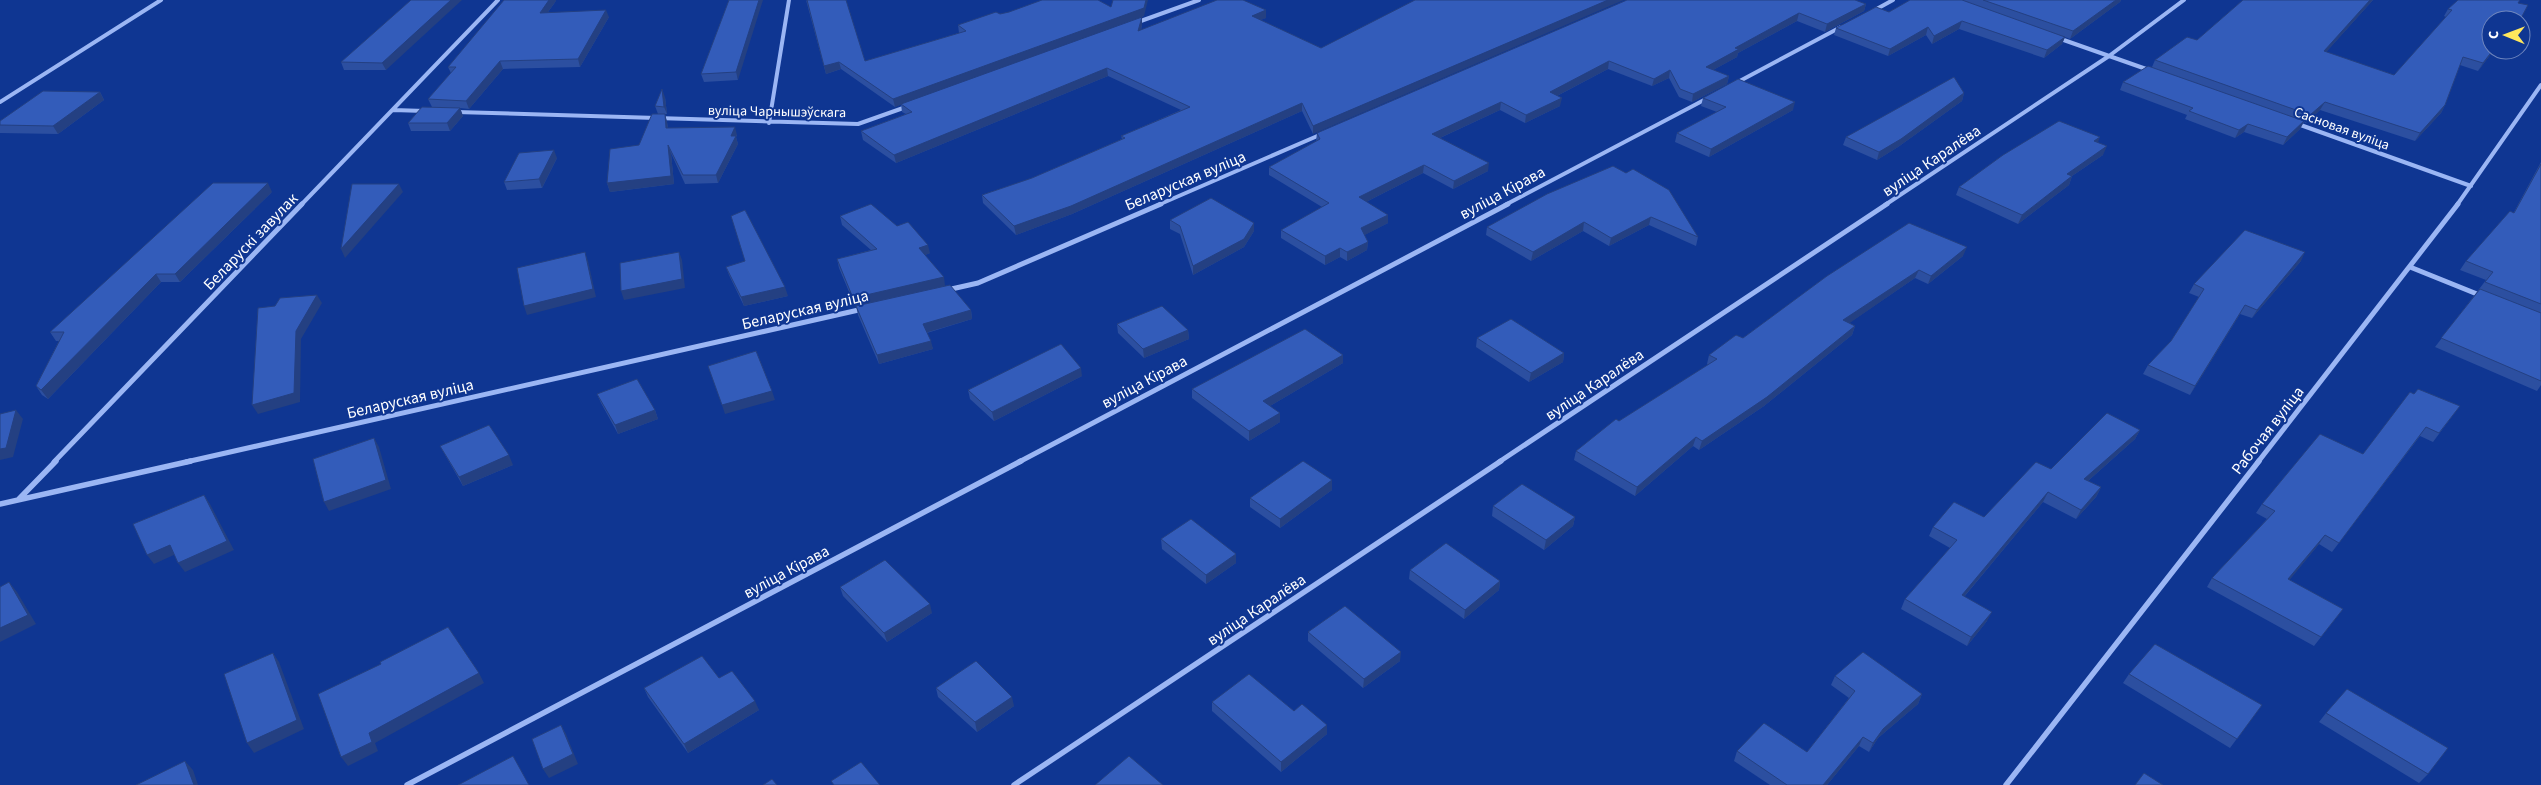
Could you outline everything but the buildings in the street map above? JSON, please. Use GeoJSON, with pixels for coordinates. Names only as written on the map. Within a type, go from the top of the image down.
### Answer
{"type":"FeatureCollection","features":[{"type":"Feature","properties":{"kind":"street"},"geometry":{"type":"LineString","coordinates":[[0,102],[161,0]]}},
{"type":"Feature","properties":{"kind":"street","name":"Беларускі завулак"},"geometry":{"type":"LineString","coordinates":[[19,499],[498,0]]}},
{"type":"Feature","properties":{"kind":"street"},"geometry":{"type":"LineString","coordinates":[[769,123],[789,0]]}},
{"type":"Feature","properties":{"kind":"street"},"geometry":{"type":"LineString","coordinates":[[1134,24],[1199,0]]}},
{"type":"Feature","properties":{"kind":"street"},"geometry":{"type":"LineString","coordinates":[[1867,14],[1893,0]]}},
{"type":"Feature","properties":{"kind":"street","name":"вуліца Каралёва"},"geometry":{"type":"LineString","coordinates":[[1014,785],[2109,56],[2183,0]]}},
{"type":"Feature","properties":{"kind":"street"},"geometry":{"type":"LineString","coordinates":[[1726,88],[1849,23]]}},
{"type":"Feature","properties":{"kind":"street"},"geometry":{"type":"LineString","coordinates":[[2053,36],[2155,73]]}},
{"type":"Feature","properties":{"kind":"street","name":"Рабочая вуліца"},"geometry":{"type":"LineString","coordinates":[[2006,785],[2410,267],[2471,186],[2541,85]]}},
{"type":"Feature","properties":{"kind":"street","name":"вуліца Кірава"},"geometry":{"type":"LineString","coordinates":[[407,785],[1708,98]]}},
{"type":"Feature","properties":{"kind":"street","name":"вуліца Чарнышэўскага"},"geometry":{"type":"LineString","coordinates":[[452,112],[769,123],[858,124],[913,104]]}},
{"type":"Feature","properties":{"kind":"street"},"geometry":{"type":"LineString","coordinates":[[393,110],[432,111]]}},
{"type":"Feature","properties":{"kind":"street","name":"Сасновая вуліца"},"geometry":{"type":"LineString","coordinates":[[2286,120],[2471,186]]}},
{"type":"Feature","properties":{"kind":"street","name":"Беларуская вуліца"},"geometry":{"type":"LineString","coordinates":[[939,292],[978,283],[1324,134]]}},
{"type":"Feature","properties":{"kind":"street"},"geometry":{"type":"LineString","coordinates":[[2410,267],[2489,298]]}},
{"type":"Feature","properties":{"kind":"street","name":"Беларуская вуліца"},"geometry":{"type":"LineString","coordinates":[[0,504],[871,307]]}}]}
